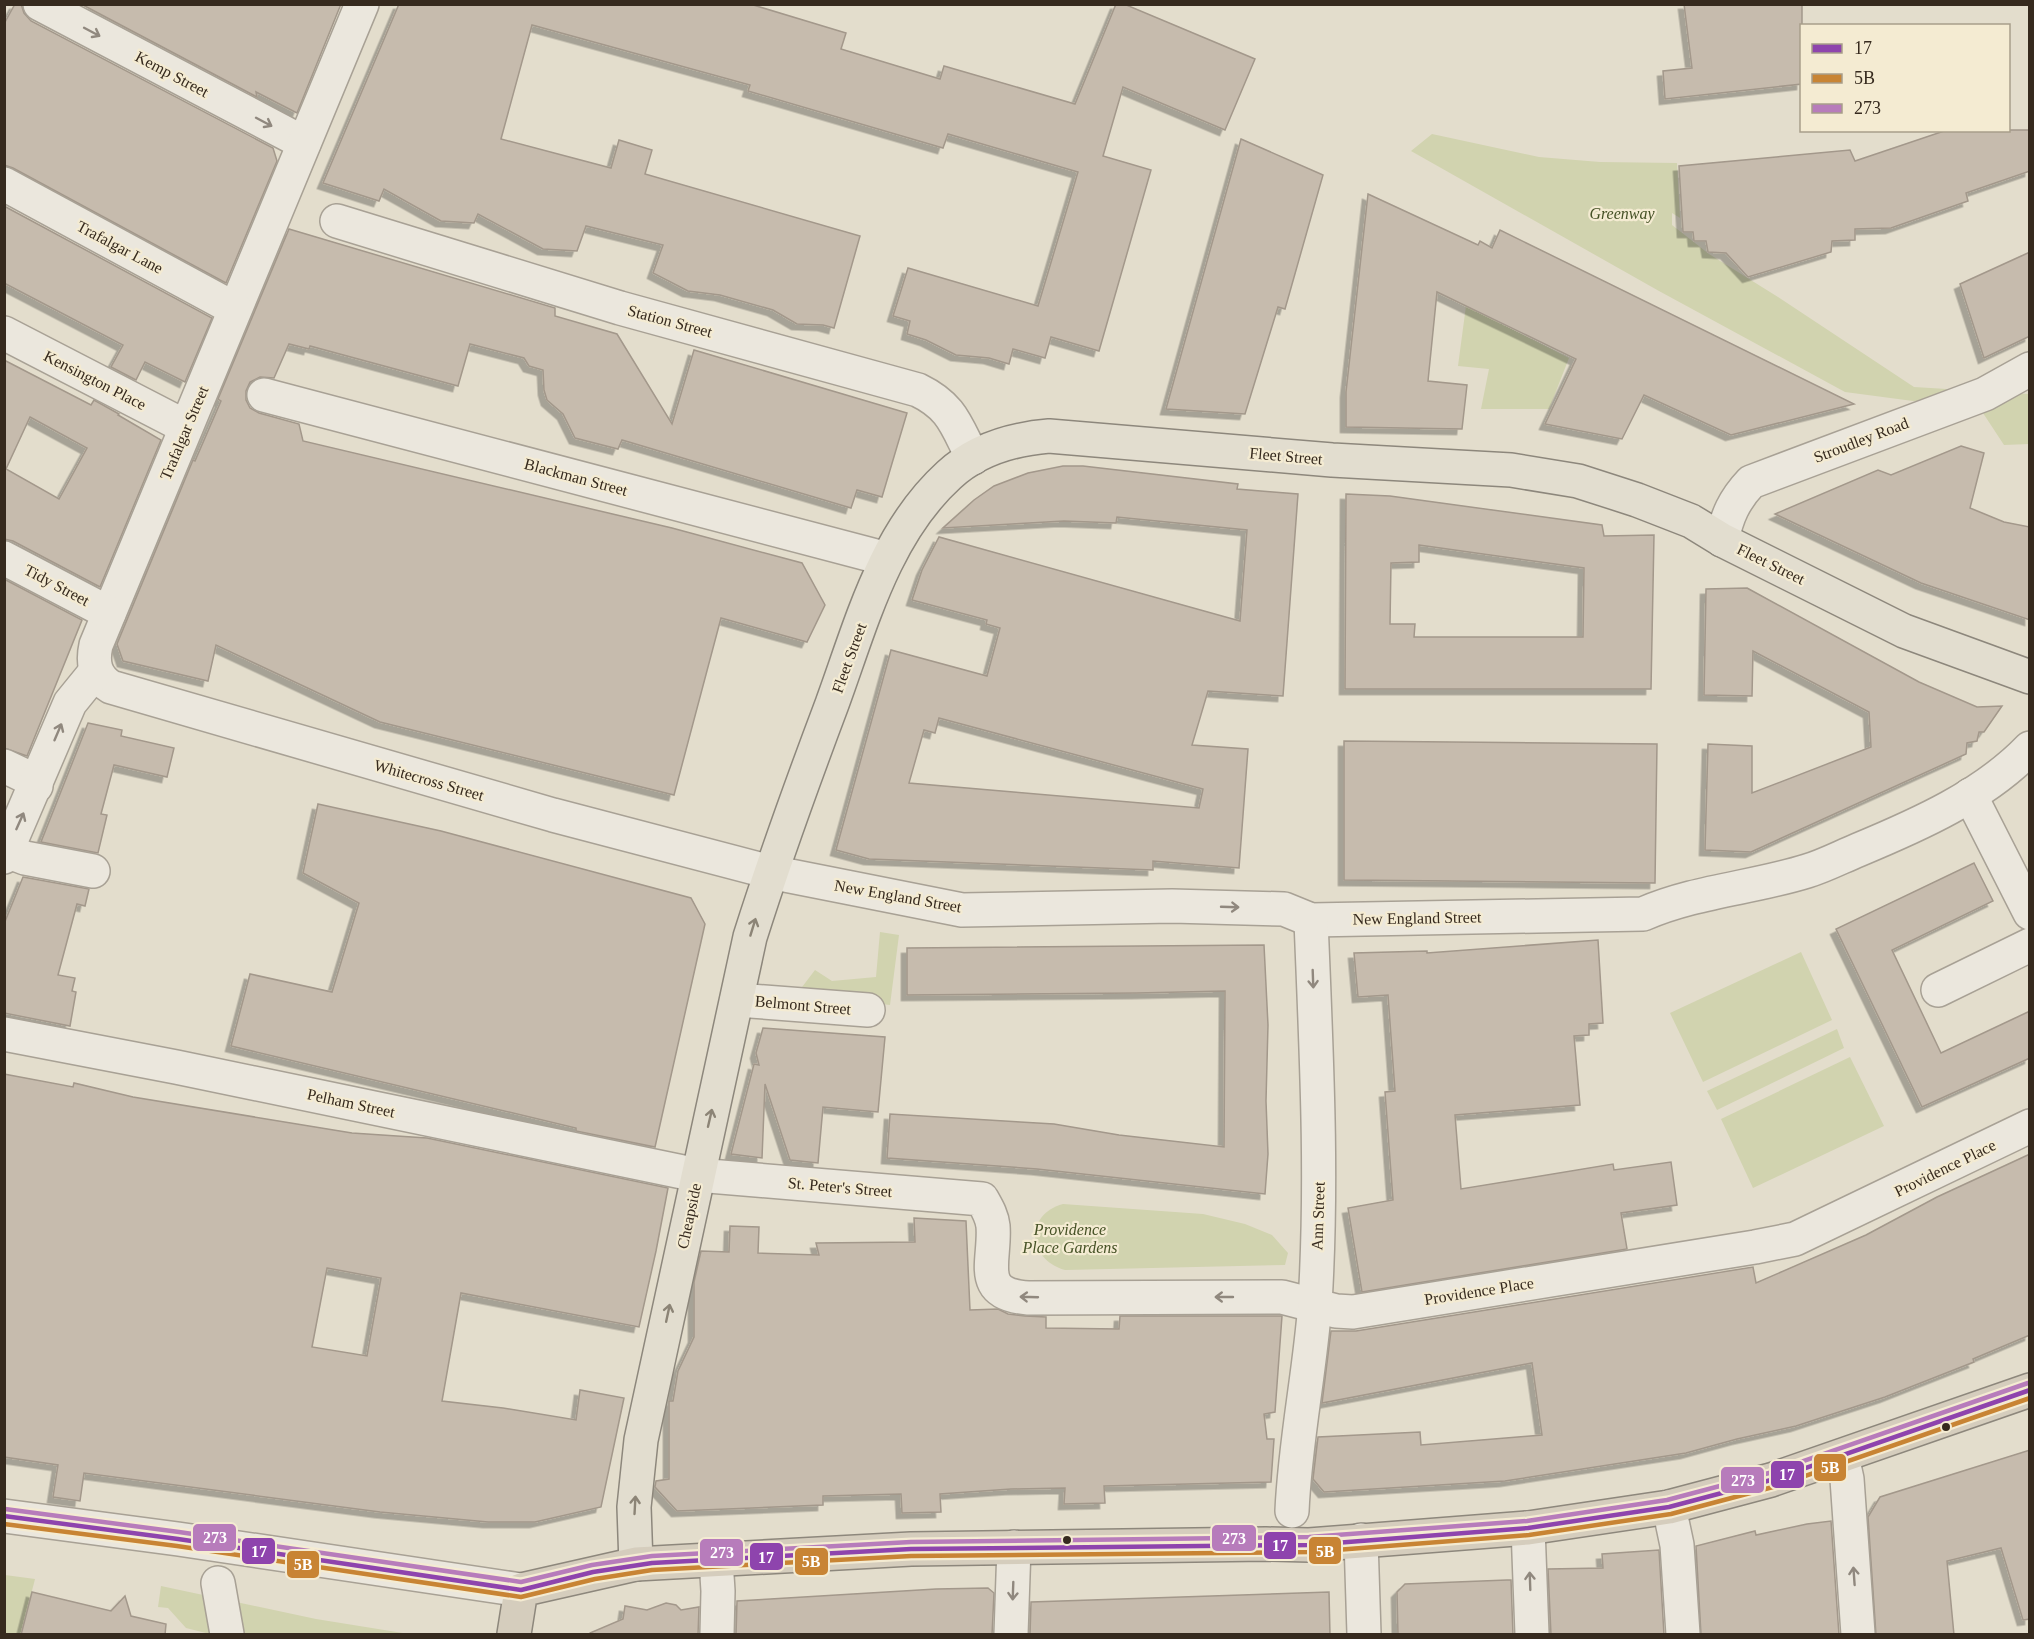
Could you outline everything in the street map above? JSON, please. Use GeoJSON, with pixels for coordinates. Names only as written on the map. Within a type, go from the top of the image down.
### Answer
{"type":"FeatureCollection","features":[{"type":"Feature","properties":{"kind":"highway"},"geometry":{"type":"LineString","coordinates":[[514,1635],[521,1590],[636,1564],[911,1549],[1014,1546],[1309,1545],[1528,1528],[1669,1507],[1771,1480],[2030,1390]]}},
{"type":"Feature","properties":{"kind":"main road","name":"Fleet Street"},"geometry":{"type":"LineString","coordinates":[[770,872],[887,560],[909,524],[932,492],[951,473],[973,458],[1012,442],[1049,436],[1332,460],[1511,470],[1578,481],[1691,521],[1722,540],[1904,631],[2030,677]]}},
{"type":"Feature","properties":{"kind":"main road","name":"Cheapside"},"geometry":{"type":"LineString","coordinates":[[636,1564],[634,1507],[641,1440],[750,937],[770,872]]}},
{"type":"Feature","properties":{"kind":"street","name":"Kemp Street"},"geometry":{"type":"LineString","coordinates":[[40,4],[304,143]]}},
{"type":"Feature","properties":{"kind":"street","name":"Trafalgar Street"},"geometry":{"type":"LineString","coordinates":[[96,671],[94,652],[109,613],[362,4]]}},
{"type":"Feature","properties":{"kind":"street","name":"Trafalgar Lane"},"geometry":{"type":"LineString","coordinates":[[4,184],[235,309]]}},
{"type":"Feature","properties":{"kind":"street","name":"Station Street"},"geometry":{"type":"LineString","coordinates":[[337,221],[620,308],[918,390],[934,398],[946,409],[956,423],[973,458]]}},
{"type":"Feature","properties":{"kind":"street","name":"Kensington Place"},"geometry":{"type":"LineString","coordinates":[[4,333],[186,427]]}},
{"type":"Feature","properties":{"kind":"street","name":"Stroudley Road"},"geometry":{"type":"LineString","coordinates":[[1722,540],[1728,515],[1751,482],[1985,394],[2030,369]]}},
{"type":"Feature","properties":{"kind":"street","name":"Blackman Street"},"geometry":{"type":"LineString","coordinates":[[264,395],[887,560]]}},
{"type":"Feature","properties":{"kind":"street","name":"Tidy Street"},"geometry":{"type":"LineString","coordinates":[[4,558],[109,613]]}},
{"type":"Feature","properties":{"kind":"street","name":"Whitecross Street"},"geometry":{"type":"LineString","coordinates":[[96,671],[102,681],[111,687],[553,815],[770,872]]}},
{"type":"Feature","properties":{"kind":"street"},"geometry":{"type":"LineString","coordinates":[[93,871],[6,854],[70,703],[96,671]]}},
{"type":"Feature","properties":{"kind":"street","name":"New England Street"},"geometry":{"type":"LineString","coordinates":[[770,872],[962,910],[1172,906],[1284,909],[1311,920],[1643,914],[1669,903],[1807,871],[1905,831],[1970,795],[2005,770],[2030,748]]}},
{"type":"Feature","properties":{"kind":"street"},"geometry":{"type":"LineString","coordinates":[[4,766],[22,775],[36,786]]}},
{"type":"Feature","properties":{"kind":"street"},"geometry":{"type":"LineString","coordinates":[[1970,795],[2030,913]]}},
{"type":"Feature","properties":{"kind":"street","name":"Ann Street"},"geometry":{"type":"LineString","coordinates":[[1292,1511],[1294,1473],[1314,1304],[1320,1167],[1311,920]]}},
{"type":"Feature","properties":{"kind":"street"},"geometry":{"type":"LineString","coordinates":[[1938,990],[2030,945]]}},
{"type":"Feature","properties":{"kind":"street","name":"Belmont Street"},"geometry":{"type":"LineString","coordinates":[[737,1000],[868,1011]]}},
{"type":"Feature","properties":{"kind":"street","name":"Pelham Street"},"geometry":{"type":"LineString","coordinates":[[4,1034],[176,1067],[697,1175]]}},
{"type":"Feature","properties":{"kind":"street","name":"Providence Place"},"geometry":{"type":"LineString","coordinates":[[982,1199],[990,1212],[993,1225],[990,1274],[996,1285],[1016,1297],[1282,1297],[1336,1311],[1353,1311],[1795,1239],[2030,1126]]}},
{"type":"Feature","properties":{"kind":"street","name":"St. Peter's Street"},"geometry":{"type":"LineString","coordinates":[[697,1175],[982,1199]]}},
{"type":"Feature","properties":{"kind":"street"},"geometry":{"type":"LineString","coordinates":[[1842,1456],[1847,1479],[1858,1635]]}},
{"type":"Feature","properties":{"kind":"street"},"geometry":{"type":"LineString","coordinates":[[1669,1507],[1677,1545],[1683,1635]]}},
{"type":"Feature","properties":{"kind":"street"},"geometry":{"type":"LineString","coordinates":[[4,1516],[178,1539],[521,1590]]}},
{"type":"Feature","properties":{"kind":"street"},"geometry":{"type":"LineString","coordinates":[[1528,1528],[1532,1635]]}},
{"type":"Feature","properties":{"kind":"street"},"geometry":{"type":"LineString","coordinates":[[1361,1540],[1364,1635]]}},
{"type":"Feature","properties":{"kind":"street"},"geometry":{"type":"LineString","coordinates":[[1011,1635],[1014,1546]]}},
{"type":"Feature","properties":{"kind":"street"},"geometry":{"type":"LineString","coordinates":[[716,1560],[717,1635]]}},
{"type":"Feature","properties":{"kind":"street"},"geometry":{"type":"LineString","coordinates":[[218,1583],[227,1635]]}},
{"type":"Feature","properties":{"kind":"green space","name":"Greenway"},"geometry":{"type":"Polygon","coordinates":[[[1432,134],[1539,157],[1600,162],[1677,163],[1680,218],[1672,213],[1672,225],[1709,254],[1914,387],[2029,394],[2029,444],[2004,445],[1981,410],[1845,392],[1659,291],[1411,151],[1432,134]]]}},
{"type":"Feature","properties":{"kind":"green space"},"geometry":{"type":"Polygon","coordinates":[[[1466,306],[1569,358],[1549,409],[1481,409],[1489,369],[1458,366],[1466,306]]]}},
{"type":"Feature","properties":{"kind":"green space"},"geometry":{"type":"Polygon","coordinates":[[[880,932],[899,935],[890,1005],[796,995],[815,970],[832,981],[876,977],[880,932]]]}},
{"type":"Feature","properties":{"kind":"green space"},"geometry":{"type":"Polygon","coordinates":[[[1801,952],[1832,1020],[1703,1082],[1670,1013],[1801,952]]]}},
{"type":"Feature","properties":{"kind":"green space"},"geometry":{"type":"Polygon","coordinates":[[[1837,1029],[1844,1048],[1717,1110],[1707,1091],[1837,1029]]]}},
{"type":"Feature","properties":{"kind":"green space"},"geometry":{"type":"Polygon","coordinates":[[[1850,1057],[1884,1126],[1753,1188],[1721,1119],[1850,1057]]]}},
{"type":"Feature","properties":{"kind":"green space","name":"Providence Place Gardens"},"geometry":{"type":"Polygon","coordinates":[[[1063,1204],[1203,1214],[1245,1224],[1272,1235],[1288,1253],[1285,1265],[1065,1270],[1043,1257],[1037,1247],[1035,1237],[1036,1227],[1042,1217],[1063,1204]]]}},
{"type":"Feature","properties":{"kind":"green space"},"geometry":{"type":"Polygon","coordinates":[[[5,1575],[35,1579],[21,1634],[5,1634],[5,1575]]]}},
{"type":"Feature","properties":{"kind":"green space"},"geometry":{"type":"Polygon","coordinates":[[[161,1586],[316,1619],[409,1634],[210,1634],[186,1628],[168,1608],[158,1607],[161,1586]]]}},
{"type":"Feature","properties":{"kind":"building"},"geometry":{"type":"Polygon","coordinates":[[[15,4],[21,4],[24,13],[31,21],[273,148],[277,161],[226,283],[4,165],[4,24],[15,4]]]}},
{"type":"Feature","properties":{"kind":"building"},"geometry":{"type":"Polygon","coordinates":[[[81,4],[341,4],[297,113],[256,92],[257,97],[81,4]]]}},
{"type":"Feature","properties":{"kind":"building"},"geometry":{"type":"Polygon","coordinates":[[[399,4],[750,4],[846,33],[841,49],[940,79],[944,66],[1075,104],[1116,4],[1124,4],[1255,59],[1225,130],[1123,87],[1103,156],[1151,170],[1099,351],[1051,337],[1045,358],[1013,349],[1009,364],[989,358],[956,355],[926,340],[907,334],[910,321],[893,316],[908,268],[1038,306],[1078,172],[948,134],[943,148],[748,91],[750,85],[532,25],[501,139],[611,168],[619,140],[652,150],[645,174],[860,236],[834,328],[823,325],[797,324],[773,310],[720,295],[688,291],[653,273],[663,245],[586,226],[577,251],[543,249],[478,214],[474,223],[441,221],[384,189],[379,201],[323,183],[399,4]]]}},
{"type":"Feature","properties":{"kind":"building"},"geometry":{"type":"Polygon","coordinates":[[[1684,4],[1802,4],[1800,84],[1665,99],[1663,71],[1692,68],[1684,4]]]}},
{"type":"Feature","properties":{"kind":"building"},"geometry":{"type":"Polygon","coordinates":[[[2030,130],[2030,171],[1966,193],[1968,201],[1891,228],[1855,229],[1855,240],[1832,241],[1831,252],[1748,277],[1726,253],[1708,252],[1706,241],[1694,241],[1693,232],[1683,232],[1679,166],[1850,150],[1855,161],[1941,132],[2030,130]]]}},
{"type":"Feature","properties":{"kind":"building"},"geometry":{"type":"Polygon","coordinates":[[[1241,139],[1323,175],[1285,309],[1278,307],[1245,414],[1166,409],[1241,139]]]}},
{"type":"Feature","properties":{"kind":"building"},"geometry":{"type":"Polygon","coordinates":[[[1368,194],[1478,245],[1480,241],[1492,248],[1500,230],[1854,404],[1731,435],[1644,395],[1622,439],[1545,424],[1576,359],[1437,292],[1428,381],[1467,385],[1462,429],[1346,427],[1346,392],[1368,194]]]}},
{"type":"Feature","properties":{"kind":"building"},"geometry":{"type":"Polygon","coordinates":[[[4,206],[212,318],[185,382],[145,362],[136,380],[111,367],[123,345],[4,283],[4,206]]]}},
{"type":"Feature","properties":{"kind":"building"},"geometry":{"type":"Polygon","coordinates":[[[289,229],[555,308],[555,316],[617,334],[672,424],[694,350],[907,413],[882,497],[857,490],[851,508],[622,440],[618,449],[575,438],[563,414],[547,400],[543,370],[529,366],[524,358],[470,344],[458,386],[310,346],[309,349],[289,344],[274,378],[260,377],[250,382],[246,391],[246,400],[250,408],[259,413],[299,424],[303,441],[672,528],[802,563],[825,605],[807,642],[721,618],[674,795],[380,722],[216,645],[208,681],[123,661],[117,644],[193,460],[195,461],[221,401],[218,399],[289,229]]]}},
{"type":"Feature","properties":{"kind":"building"},"geometry":{"type":"Polygon","coordinates":[[[2030,252],[2030,336],[1984,358],[1960,284],[2030,252]]]}},
{"type":"Feature","properties":{"kind":"building"},"geometry":{"type":"Polygon","coordinates":[[[4,360],[91,405],[94,400],[161,440],[100,587],[13,541],[4,539],[4,360]],[[30,417],[6,469],[59,499],[87,448],[30,417]]]}},
{"type":"Feature","properties":{"kind":"building"},"geometry":{"type":"Polygon","coordinates":[[[1961,446],[1984,453],[1970,508],[2004,522],[2030,527],[2030,620],[1921,583],[1775,514],[1878,470],[1891,475],[1961,446]]]}},
{"type":"Feature","properties":{"kind":"building"},"geometry":{"type":"Polygon","coordinates":[[[1063,466],[1083,466],[1238,484],[1237,489],[1298,494],[1283,696],[1208,691],[1192,745],[1248,749],[1239,868],[1153,861],[1153,870],[869,859],[836,850],[891,650],[987,676],[1000,628],[986,624],[987,620],[912,600],[922,570],[939,537],[1240,621],[1247,530],[1117,517],[1116,523],[1064,521],[943,528],[974,500],[994,486],[1028,473],[1063,466]],[[939,718],[935,733],[924,730],[909,783],[1199,808],[1203,789],[939,718]]]}},
{"type":"Feature","properties":{"kind":"building"},"geometry":{"type":"Polygon","coordinates":[[[1346,494],[1390,496],[1602,525],[1604,536],[1654,535],[1651,689],[1345,689],[1346,494]],[[1419,545],[1419,562],[1391,563],[1390,624],[1415,624],[1414,637],[1583,637],[1584,568],[1419,545]]]}},
{"type":"Feature","properties":{"kind":"building"},"geometry":{"type":"Polygon","coordinates":[[[4,579],[82,620],[27,756],[4,748],[4,579]]]}},
{"type":"Feature","properties":{"kind":"building"},"geometry":{"type":"Polygon","coordinates":[[[1747,588],[1919,682],[1977,707],[2002,706],[1984,732],[1979,732],[1977,741],[1967,743],[1966,754],[1751,852],[1705,850],[1708,744],[1752,746],[1752,793],[1871,747],[1869,712],[1753,651],[1752,696],[1704,695],[1706,589],[1747,588]]]}},
{"type":"Feature","properties":{"kind":"building"},"geometry":{"type":"Polygon","coordinates":[[[88,723],[122,730],[121,736],[174,748],[167,777],[114,765],[101,814],[107,815],[98,853],[41,842],[88,723]]]}},
{"type":"Feature","properties":{"kind":"building"},"geometry":{"type":"Polygon","coordinates":[[[1344,741],[1657,744],[1655,883],[1344,880],[1344,741]]]}},
{"type":"Feature","properties":{"kind":"building"},"geometry":{"type":"Polygon","coordinates":[[[318,804],[441,831],[691,898],[705,924],[655,1147],[576,1131],[576,1128],[231,1046],[250,974],[332,992],[359,903],[303,873],[318,804]]]}},
{"type":"Feature","properties":{"kind":"building"},"geometry":{"type":"Polygon","coordinates":[[[1974,863],[1993,901],[1892,950],[1941,1053],[2030,1011],[2030,1058],[1922,1107],[1836,929],[1974,863]]]}},
{"type":"Feature","properties":{"kind":"building"},"geometry":{"type":"Polygon","coordinates":[[[23,877],[89,889],[85,906],[77,904],[58,975],[75,978],[72,991],[76,992],[70,1026],[4,1013],[4,924],[23,877]]]}},
{"type":"Feature","properties":{"kind":"building"},"geometry":{"type":"Polygon","coordinates":[[[1598,940],[1603,1023],[1589,1024],[1589,1035],[1574,1036],[1580,1105],[1455,1115],[1461,1189],[1613,1164],[1614,1170],[1671,1162],[1677,1205],[1621,1213],[1627,1249],[1362,1292],[1348,1208],[1393,1200],[1385,1092],[1395,1091],[1388,995],[1358,997],[1354,953],[1427,951],[1427,953],[1598,940]]]}},
{"type":"Feature","properties":{"kind":"building"},"geometry":{"type":"Polygon","coordinates":[[[1264,945],[1268,1025],[1266,1101],[1268,1154],[1265,1194],[1037,1169],[887,1158],[890,1114],[1054,1124],[1119,1135],[1224,1147],[1225,991],[907,995],[907,948],[1264,945]]]}},
{"type":"Feature","properties":{"kind":"building"},"geometry":{"type":"Polygon","coordinates":[[[763,1028],[885,1037],[878,1112],[823,1107],[818,1163],[790,1160],[765,1084],[762,1158],[731,1154],[754,1064],[759,1065],[756,1053],[763,1028]]]}},
{"type":"Feature","properties":{"kind":"building"},"geometry":{"type":"Polygon","coordinates":[[[4,1074],[73,1087],[74,1083],[133,1097],[352,1133],[427,1138],[668,1188],[639,1327],[461,1293],[442,1401],[576,1420],[580,1390],[624,1398],[601,1507],[535,1522],[488,1522],[380,1512],[84,1473],[80,1501],[53,1497],[58,1465],[4,1457],[4,1074]],[[327,1268],[312,1347],[367,1356],[381,1278],[327,1268]]]}},
{"type":"Feature","properties":{"kind":"building"},"geometry":{"type":"Polygon","coordinates":[[[2030,1154],[2030,1335],[1973,1359],[1974,1362],[1885,1397],[1796,1426],[1686,1453],[1505,1481],[1324,1492],[1313,1479],[1318,1437],[1420,1432],[1421,1445],[1542,1435],[1532,1363],[1322,1403],[1331,1331],[1356,1331],[1753,1267],[1756,1283],[1866,1235],[1937,1197],[2030,1154]]]}},
{"type":"Feature","properties":{"kind":"building"},"geometry":{"type":"Polygon","coordinates":[[[914,1218],[966,1221],[970,1310],[998,1309],[1008,1314],[1046,1317],[1046,1328],[1119,1329],[1120,1316],[1282,1316],[1275,1412],[1264,1414],[1267,1439],[1274,1439],[1271,1482],[1104,1486],[1105,1503],[1064,1504],[1065,1488],[940,1494],[941,1512],[902,1513],[901,1494],[823,1496],[823,1505],[677,1511],[655,1487],[656,1481],[669,1479],[669,1401],[673,1401],[678,1371],[694,1337],[694,1282],[701,1251],[729,1252],[730,1226],[759,1227],[758,1253],[819,1255],[816,1243],[915,1242],[914,1218]]]}},
{"type":"Feature","properties":{"kind":"building"},"geometry":{"type":"Polygon","coordinates":[[[2030,1450],[2030,1619],[2023,1620],[2001,1548],[1947,1561],[1954,1635],[1876,1635],[1868,1517],[1880,1497],[2030,1450]]]}},
{"type":"Feature","properties":{"kind":"building"},"geometry":{"type":"Polygon","coordinates":[[[1831,1521],[1839,1635],[1701,1635],[1696,1546],[1755,1531],[1756,1535],[1831,1521]]]}},
{"type":"Feature","properties":{"kind":"building"},"geometry":{"type":"Polygon","coordinates":[[[1659,1550],[1664,1635],[1551,1635],[1548,1569],[1603,1568],[1602,1554],[1659,1550]]]}},
{"type":"Feature","properties":{"kind":"building"},"geometry":{"type":"Polygon","coordinates":[[[1511,1580],[1513,1635],[1398,1635],[1397,1592],[1405,1584],[1511,1580]]]}},
{"type":"Feature","properties":{"kind":"building"},"geometry":{"type":"Polygon","coordinates":[[[988,1588],[994,1593],[992,1635],[736,1635],[737,1601],[988,1588]]]}},
{"type":"Feature","properties":{"kind":"building"},"geometry":{"type":"Polygon","coordinates":[[[32,1592],[111,1611],[125,1596],[131,1616],[166,1624],[165,1635],[21,1635],[32,1592]]]}},
{"type":"Feature","properties":{"kind":"building"},"geometry":{"type":"Polygon","coordinates":[[[1329,1592],[1330,1635],[1030,1635],[1031,1602],[1329,1592]]]}},
{"type":"Feature","properties":{"kind":"building"},"geometry":{"type":"Polygon","coordinates":[[[666,1603],[676,1605],[681,1610],[699,1607],[698,1635],[590,1635],[623,1619],[625,1606],[647,1610],[666,1603]]]}},
{"type":"Feature","properties":{"kind":"transit line","name":"273"},"geometry":{"type":"LineString","coordinates":[[5,1509],[521,1582],[592,1565],[652,1556],[911,1542],[1309,1537],[1527,1521],[1667,1500],[1769,1473],[2028,1383]]}},
{"type":"Feature","properties":{"kind":"transit line","name":"17"},"geometry":{"type":"LineString","coordinates":[[4,1516],[178,1539],[521,1590],[593,1572],[652,1563],[911,1549],[1309,1545],[1528,1528],[1669,1507],[1771,1480],[2030,1390]]}},
{"type":"Feature","properties":{"kind":"transit line","name":"5B"},"geometry":{"type":"LineString","coordinates":[[4,1524],[177,1546],[521,1597],[595,1579],[652,1570],[911,1556],[1310,1552],[1529,1535],[1671,1514],[1773,1487],[2030,1398]]}}]}
